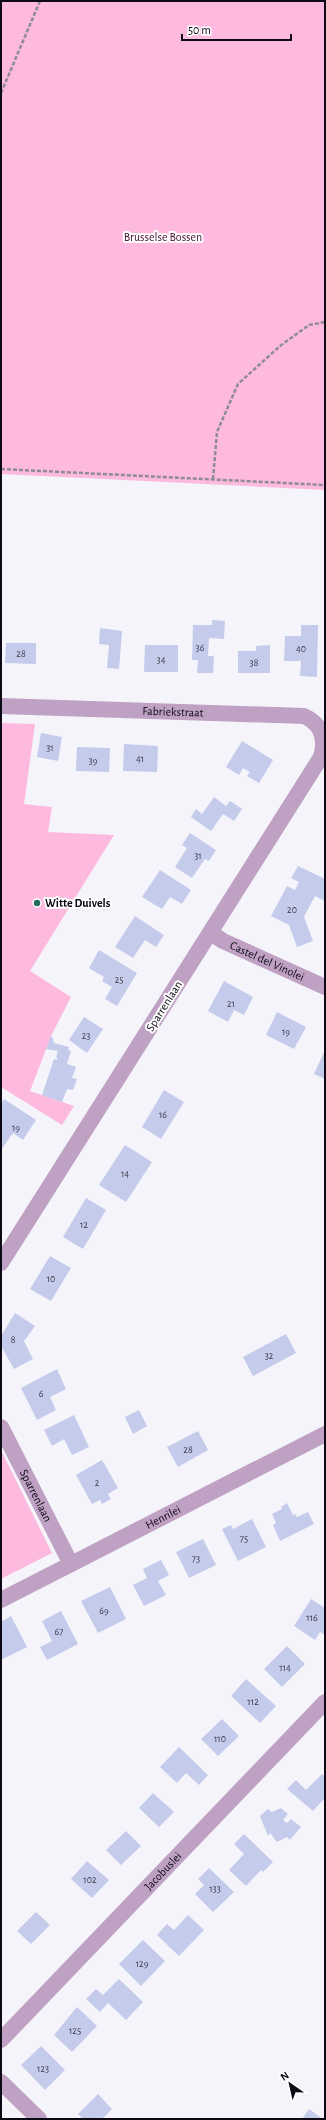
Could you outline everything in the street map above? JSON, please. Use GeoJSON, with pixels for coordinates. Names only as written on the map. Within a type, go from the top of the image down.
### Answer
{"type":"FeatureCollection","features":[{"type":"Feature","properties":{"kind":"street","name":"Fabriekstraat"},"geometry":{"type":"LineString","coordinates":[[1,706],[304,716],[311,720],[320,729],[323,736],[324,748]]}},
{"type":"Feature","properties":{"kind":"street","name":"Sparrenlaan"},"geometry":{"type":"LineString","coordinates":[[1,1263],[211,933],[321,757],[324,748]]}},
{"type":"Feature","properties":{"kind":"street","name":"Castel del Vinolei"},"geometry":{"type":"LineString","coordinates":[[211,933],[223,941],[325,987]]}},
{"type":"Feature","properties":{"kind":"street","name":"Sparrenlaan"},"geometry":{"type":"LineString","coordinates":[[1,1427],[71,1564]]}},
{"type":"Feature","properties":{"kind":"street","name":"Henrilei"},"geometry":{"type":"LineString","coordinates":[[1,1600],[325,1434]]}},
{"type":"Feature","properties":{"kind":"street","name":"Jacobuslei"},"geometry":{"type":"LineString","coordinates":[[1,2040],[325,1702]]}},
{"type":"Feature","properties":{"kind":"street"},"geometry":{"type":"LineString","coordinates":[[1,2082],[39,2119]]}},
{"type":"Feature","properties":{"kind":"path"},"geometry":{"type":"LineString","coordinates":[[1,93],[40,1]]}},
{"type":"Feature","properties":{"kind":"path"},"geometry":{"type":"LineString","coordinates":[[213,479],[217,432],[238,384],[280,346],[309,324],[325,322]]}},
{"type":"Feature","properties":{"kind":"path"},"geometry":{"type":"LineString","coordinates":[[1,469],[325,485]]}},
{"type":"Feature","properties":{"kind":"green space","name":"Brusselse Bossen"},"geometry":{"type":"Polygon","coordinates":[[[1,1],[325,1],[325,490],[1,474],[1,1]]]}},
{"type":"Feature","properties":{"kind":"green space","name":"Witte Duivels"},"geometry":{"type":"Polygon","coordinates":[[[1,723],[35,724],[24,804],[52,807],[48,832],[114,835],[30,971],[71,997],[52,1034],[30,1091],[74,1106],[62,1125],[1,1087],[1,723]]]}},
{"type":"Feature","properties":{"kind":"green space"},"geometry":{"type":"Polygon","coordinates":[[[1,1450],[52,1553],[1,1579],[1,1450]]]}},
{"type":"Feature","properties":{"kind":"building"},"geometry":{"type":"Polygon","coordinates":[[[212,620],[225,621],[224,639],[209,638],[208,656],[214,656],[213,673],[197,673],[198,660],[192,660],[193,625],[212,625],[212,620]]]}},
{"type":"Feature","properties":{"kind":"building"},"geometry":{"type":"Polygon","coordinates":[[[301,625],[318,625],[317,677],[300,676],[301,661],[284,661],[285,636],[301,636],[301,625]]]}},
{"type":"Feature","properties":{"kind":"building"},"geometry":{"type":"Polygon","coordinates":[[[100,628],[122,631],[119,669],[107,668],[109,645],[99,644],[100,628]]]}},
{"type":"Feature","properties":{"kind":"building"},"geometry":{"type":"Polygon","coordinates":[[[6,643],[36,643],[36,664],[5,663],[6,643]]]}},
{"type":"Feature","properties":{"kind":"building"},"geometry":{"type":"Polygon","coordinates":[[[145,645],[178,645],[178,672],[144,672],[145,645]]]}},
{"type":"Feature","properties":{"kind":"building"},"geometry":{"type":"Polygon","coordinates":[[[270,645],[270,673],[238,673],[238,651],[256,651],[256,646],[270,645]]]}},
{"type":"Feature","properties":{"kind":"building"},"geometry":{"type":"Polygon","coordinates":[[[41,733],[62,737],[58,761],[37,757],[41,733]]]}},
{"type":"Feature","properties":{"kind":"building"},"geometry":{"type":"Polygon","coordinates":[[[242,741],[273,760],[259,783],[247,776],[250,772],[243,768],[239,775],[226,767],[242,741]]]}},
{"type":"Feature","properties":{"kind":"building"},"geometry":{"type":"Polygon","coordinates":[[[124,744],[158,746],[157,772],[123,771],[124,744]]]}},
{"type":"Feature","properties":{"kind":"building"},"geometry":{"type":"Polygon","coordinates":[[[77,747],[110,748],[109,772],[76,771],[77,747]]]}},
{"type":"Feature","properties":{"kind":"building"},"geometry":{"type":"Polygon","coordinates":[[[214,797],[226,806],[230,801],[242,809],[234,821],[223,814],[211,831],[191,817],[196,809],[202,814],[214,797]]]}},
{"type":"Feature","properties":{"kind":"building"},"geometry":{"type":"Polygon","coordinates":[[[190,833],[216,850],[209,861],[205,859],[192,878],[175,867],[187,848],[182,845],[190,833]]]}},
{"type":"Feature","properties":{"kind":"building"},"geometry":{"type":"Polygon","coordinates":[[[298,866],[325,879],[325,901],[315,896],[304,917],[313,941],[297,947],[289,925],[271,916],[287,886],[295,890],[299,882],[291,878],[298,866]]]}},
{"type":"Feature","properties":{"kind":"building"},"geometry":{"type":"Polygon","coordinates":[[[160,870],[191,890],[182,904],[170,897],[162,909],[142,897],[160,870]]]}},
{"type":"Feature","properties":{"kind":"building"},"geometry":{"type":"Polygon","coordinates":[[[135,916],[164,935],[156,947],[145,940],[133,958],[115,947],[135,916]]]}},
{"type":"Feature","properties":{"kind":"building"},"geometry":{"type":"Polygon","coordinates":[[[99,950],[137,973],[117,1006],[105,999],[112,987],[102,981],[104,977],[89,968],[99,950]]]}},
{"type":"Feature","properties":{"kind":"building"},"geometry":{"type":"Polygon","coordinates":[[[224,981],[253,997],[244,1015],[234,1010],[228,1022],[208,1011],[224,981]]]}},
{"type":"Feature","properties":{"kind":"building"},"geometry":{"type":"Polygon","coordinates":[[[277,1012],[306,1027],[294,1049],[266,1035],[277,1012]]]}},
{"type":"Feature","properties":{"kind":"building"},"geometry":{"type":"Polygon","coordinates":[[[84,1017],[103,1029],[87,1053],[69,1040],[84,1017]]]}},
{"type":"Feature","properties":{"kind":"building"},"geometry":{"type":"Polygon","coordinates":[[[51,1036],[54,1043],[69,1047],[68,1050],[71,1051],[67,1064],[76,1067],[72,1078],[77,1079],[73,1090],[67,1089],[62,1102],[42,1095],[54,1059],[57,1060],[56,1057],[58,1051],[46,1049],[51,1036]]]}},
{"type":"Feature","properties":{"kind":"building"},"geometry":{"type":"Polygon","coordinates":[[[325,1050],[325,1079],[314,1074],[325,1050]]]}},
{"type":"Feature","properties":{"kind":"building"},"geometry":{"type":"Polygon","coordinates":[[[164,1090],[184,1102],[161,1139],[142,1127],[164,1090]]]}},
{"type":"Feature","properties":{"kind":"building"},"geometry":{"type":"Polygon","coordinates":[[[4,1099],[36,1120],[23,1140],[13,1133],[1,1150],[1,1104],[4,1099]]]}},
{"type":"Feature","properties":{"kind":"building"},"geometry":{"type":"Polygon","coordinates":[[[125,1145],[152,1162],[126,1202],[99,1185],[125,1145]]]}},
{"type":"Feature","properties":{"kind":"building"},"geometry":{"type":"Polygon","coordinates":[[[86,1198],[106,1210],[83,1249],[63,1237],[86,1198]]]}},
{"type":"Feature","properties":{"kind":"building"},"geometry":{"type":"Polygon","coordinates":[[[50,1256],[71,1268],[51,1301],[30,1289],[50,1256]]]}},
{"type":"Feature","properties":{"kind":"building"},"geometry":{"type":"Polygon","coordinates":[[[15,1313],[35,1326],[24,1341],[33,1359],[14,1369],[1,1346],[1,1336],[15,1313]]]}},
{"type":"Feature","properties":{"kind":"building"},"geometry":{"type":"Polygon","coordinates":[[[286,1334],[296,1353],[253,1376],[243,1357],[286,1334]]]}},
{"type":"Feature","properties":{"kind":"building"},"geometry":{"type":"Polygon","coordinates":[[[57,1369],[66,1389],[50,1397],[56,1410],[37,1420],[21,1388],[57,1369]]]}},
{"type":"Feature","properties":{"kind":"building"},"geometry":{"type":"Polygon","coordinates":[[[139,1410],[147,1426],[133,1434],[125,1417],[139,1410]]]}},
{"type":"Feature","properties":{"kind":"building"},"geometry":{"type":"Polygon","coordinates":[[[74,1415],[89,1447],[72,1455],[64,1439],[52,1446],[44,1430],[74,1415]]]}},
{"type":"Feature","properties":{"kind":"building"},"geometry":{"type":"Polygon","coordinates":[[[198,1431],[208,1450],[178,1467],[167,1447],[198,1431]]]}},
{"type":"Feature","properties":{"kind":"building"},"geometry":{"type":"Polygon","coordinates":[[[102,1460],[118,1488],[108,1494],[111,1499],[102,1504],[100,1500],[92,1504],[76,1475],[102,1460]]]}},
{"type":"Feature","properties":{"kind":"building"},"geometry":{"type":"Polygon","coordinates":[[[287,1503],[293,1515],[295,1514],[297,1517],[308,1512],[314,1524],[280,1541],[273,1525],[276,1523],[272,1514],[282,1509],[281,1507],[287,1503]]]}},
{"type":"Feature","properties":{"kind":"building"},"geometry":{"type":"Polygon","coordinates":[[[252,1519],[266,1547],[238,1561],[222,1529],[231,1525],[233,1529],[252,1519]]]}},
{"type":"Feature","properties":{"kind":"building"},"geometry":{"type":"Polygon","coordinates":[[[203,1539],[216,1565],[189,1578],[176,1552],[203,1539]]]}},
{"type":"Feature","properties":{"kind":"building"},"geometry":{"type":"Polygon","coordinates":[[[161,1560],[169,1575],[158,1581],[166,1595],[144,1606],[133,1585],[147,1578],[143,1569],[161,1560]]]}},
{"type":"Feature","properties":{"kind":"building"},"geometry":{"type":"Polygon","coordinates":[[[110,1587],[126,1619],[98,1633],[81,1601],[110,1587]]]}},
{"type":"Feature","properties":{"kind":"building"},"geometry":{"type":"Polygon","coordinates":[[[311,1599],[325,1608],[325,1635],[320,1632],[315,1640],[294,1626],[311,1599]]]}},
{"type":"Feature","properties":{"kind":"building"},"geometry":{"type":"Polygon","coordinates":[[[61,1611],[78,1644],[47,1660],[40,1647],[52,1641],[42,1621],[61,1611]]]}},
{"type":"Feature","properties":{"kind":"building"},"geometry":{"type":"Polygon","coordinates":[[[11,1616],[27,1647],[1,1660],[1,1622],[11,1616]]]}},
{"type":"Feature","properties":{"kind":"building"},"geometry":{"type":"Polygon","coordinates":[[[287,1646],[305,1664],[282,1687],[264,1669],[287,1646]]]}},
{"type":"Feature","properties":{"kind":"building"},"geometry":{"type":"Polygon","coordinates":[[[246,1679],[276,1706],[260,1723],[231,1696],[246,1679]]]}},
{"type":"Feature","properties":{"kind":"building"},"geometry":{"type":"Polygon","coordinates":[[[222,1719],[239,1736],[218,1756],[201,1739],[222,1719]]]}},
{"type":"Feature","properties":{"kind":"building"},"geometry":{"type":"Polygon","coordinates":[[[179,1747],[208,1775],[199,1785],[186,1773],[177,1783],[160,1767],[179,1747]]]}},
{"type":"Feature","properties":{"kind":"building"},"geometry":{"type":"Polygon","coordinates":[[[322,1774],[325,1777],[325,1798],[313,1811],[287,1789],[296,1780],[306,1790],[322,1774]]]}},
{"type":"Feature","properties":{"kind":"building"},"geometry":{"type":"Polygon","coordinates":[[[153,1793],[174,1812],[159,1827],[139,1808],[153,1793]]]}},
{"type":"Feature","properties":{"kind":"building"},"geometry":{"type":"Polygon","coordinates":[[[281,1808],[288,1814],[283,1820],[287,1823],[291,1819],[301,1827],[290,1840],[287,1837],[277,1842],[270,1833],[268,1836],[260,1816],[268,1809],[272,1812],[281,1808]]]}},
{"type":"Feature","properties":{"kind":"building"},"geometry":{"type":"Polygon","coordinates":[[[126,1831],[141,1846],[121,1865],[106,1850],[126,1831]]]}},
{"type":"Feature","properties":{"kind":"building"},"geometry":{"type":"Polygon","coordinates":[[[244,1834],[273,1862],[263,1872],[261,1870],[246,1886],[229,1870],[244,1854],[234,1844],[244,1834]]]}},
{"type":"Feature","properties":{"kind":"building"},"geometry":{"type":"Polygon","coordinates":[[[87,1861],[109,1880],[92,1898],[71,1879],[87,1861]]]}},
{"type":"Feature","properties":{"kind":"building"},"geometry":{"type":"Polygon","coordinates":[[[209,1868],[234,1892],[213,1912],[195,1894],[204,1885],[198,1879],[209,1868]]]}},
{"type":"Feature","properties":{"kind":"building"},"geometry":{"type":"Polygon","coordinates":[[[36,1912],[50,1925],[31,1944],[17,1931],[36,1912]]]}},
{"type":"Feature","properties":{"kind":"building"},"geometry":{"type":"Polygon","coordinates":[[[188,1915],[204,1930],[179,1956],[157,1935],[167,1924],[174,1930],[188,1915]]]}},
{"type":"Feature","properties":{"kind":"building"},"geometry":{"type":"Polygon","coordinates":[[[143,1940],[165,1961],[141,1986],[119,1964],[143,1940]]]}},
{"type":"Feature","properties":{"kind":"building"},"geometry":{"type":"Polygon","coordinates":[[[119,1979],[143,2002],[126,2020],[108,2003],[100,2012],[86,1999],[96,1989],[103,1995],[119,1979]]]}},
{"type":"Feature","properties":{"kind":"building"},"geometry":{"type":"Polygon","coordinates":[[[77,2007],[97,2026],[72,2052],[54,2035],[77,2007]]]}},
{"type":"Feature","properties":{"kind":"building"},"geometry":{"type":"Polygon","coordinates":[[[41,2046],[65,2070],[45,2090],[21,2065],[41,2046]]]}},
{"type":"Feature","properties":{"kind":"building"},"geometry":{"type":"Polygon","coordinates":[[[98,2094],[112,2109],[102,2119],[83,2119],[78,2114],[98,2094]]]}},
{"type":"Feature","properties":{"kind":"building"},"geometry":{"type":"Polygon","coordinates":[[[309,2109],[323,2119],[302,2119],[309,2109]]]}},
{"type":"Feature","properties":{"kind":"place","name":"Witte Duivels"},"geometry":{"type":"Point","coordinates":[37,903]}}]}
